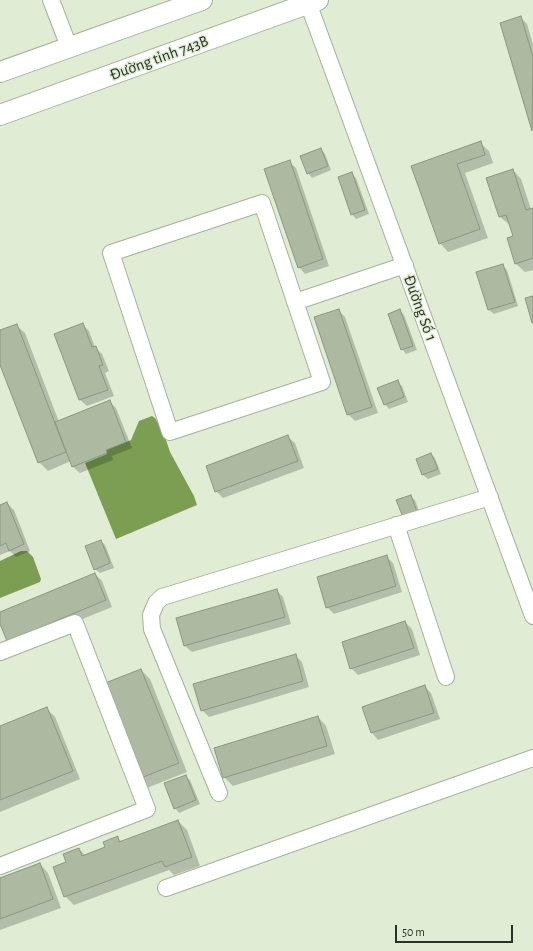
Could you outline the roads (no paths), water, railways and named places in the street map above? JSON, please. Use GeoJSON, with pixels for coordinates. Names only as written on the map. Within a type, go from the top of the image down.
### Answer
{"type":"FeatureCollection","features":[{"type":"Feature","properties":{"kind":"main road"},"geometry":{"type":"LineString","coordinates":[[0,72],[202,0]]}},
{"type":"Feature","properties":{"kind":"main road","name":"Đường tỉnh 743B"},"geometry":{"type":"LineString","coordinates":[[0,115],[311,1]]}},
{"type":"Feature","properties":{"kind":"street"},"geometry":{"type":"LineString","coordinates":[[51,0],[69,47]]}},
{"type":"Feature","properties":{"kind":"street","name":"Đường Số 1"},"geometry":{"type":"LineString","coordinates":[[311,1],[405,265],[533,616]]}},
{"type":"Feature","properties":{"kind":"street"},"geometry":{"type":"LineString","coordinates":[[262,203],[295,302],[322,382],[170,432],[111,253],[262,203]]}},
{"type":"Feature","properties":{"kind":"street"},"geometry":{"type":"LineString","coordinates":[[295,302],[405,265]]}},
{"type":"Feature","properties":{"kind":"street"},"geometry":{"type":"LineString","coordinates":[[219,793],[152,629],[151,615],[156,603],[162,597],[490,497]]}},
{"type":"Feature","properties":{"kind":"street"},"geometry":{"type":"LineString","coordinates":[[396,525],[446,677]]}},
{"type":"Feature","properties":{"kind":"street"},"geometry":{"type":"LineString","coordinates":[[0,652],[75,623],[147,809],[0,866]]}},
{"type":"Feature","properties":{"kind":"street"},"geometry":{"type":"LineString","coordinates":[[166,888],[533,758]]}}]}
